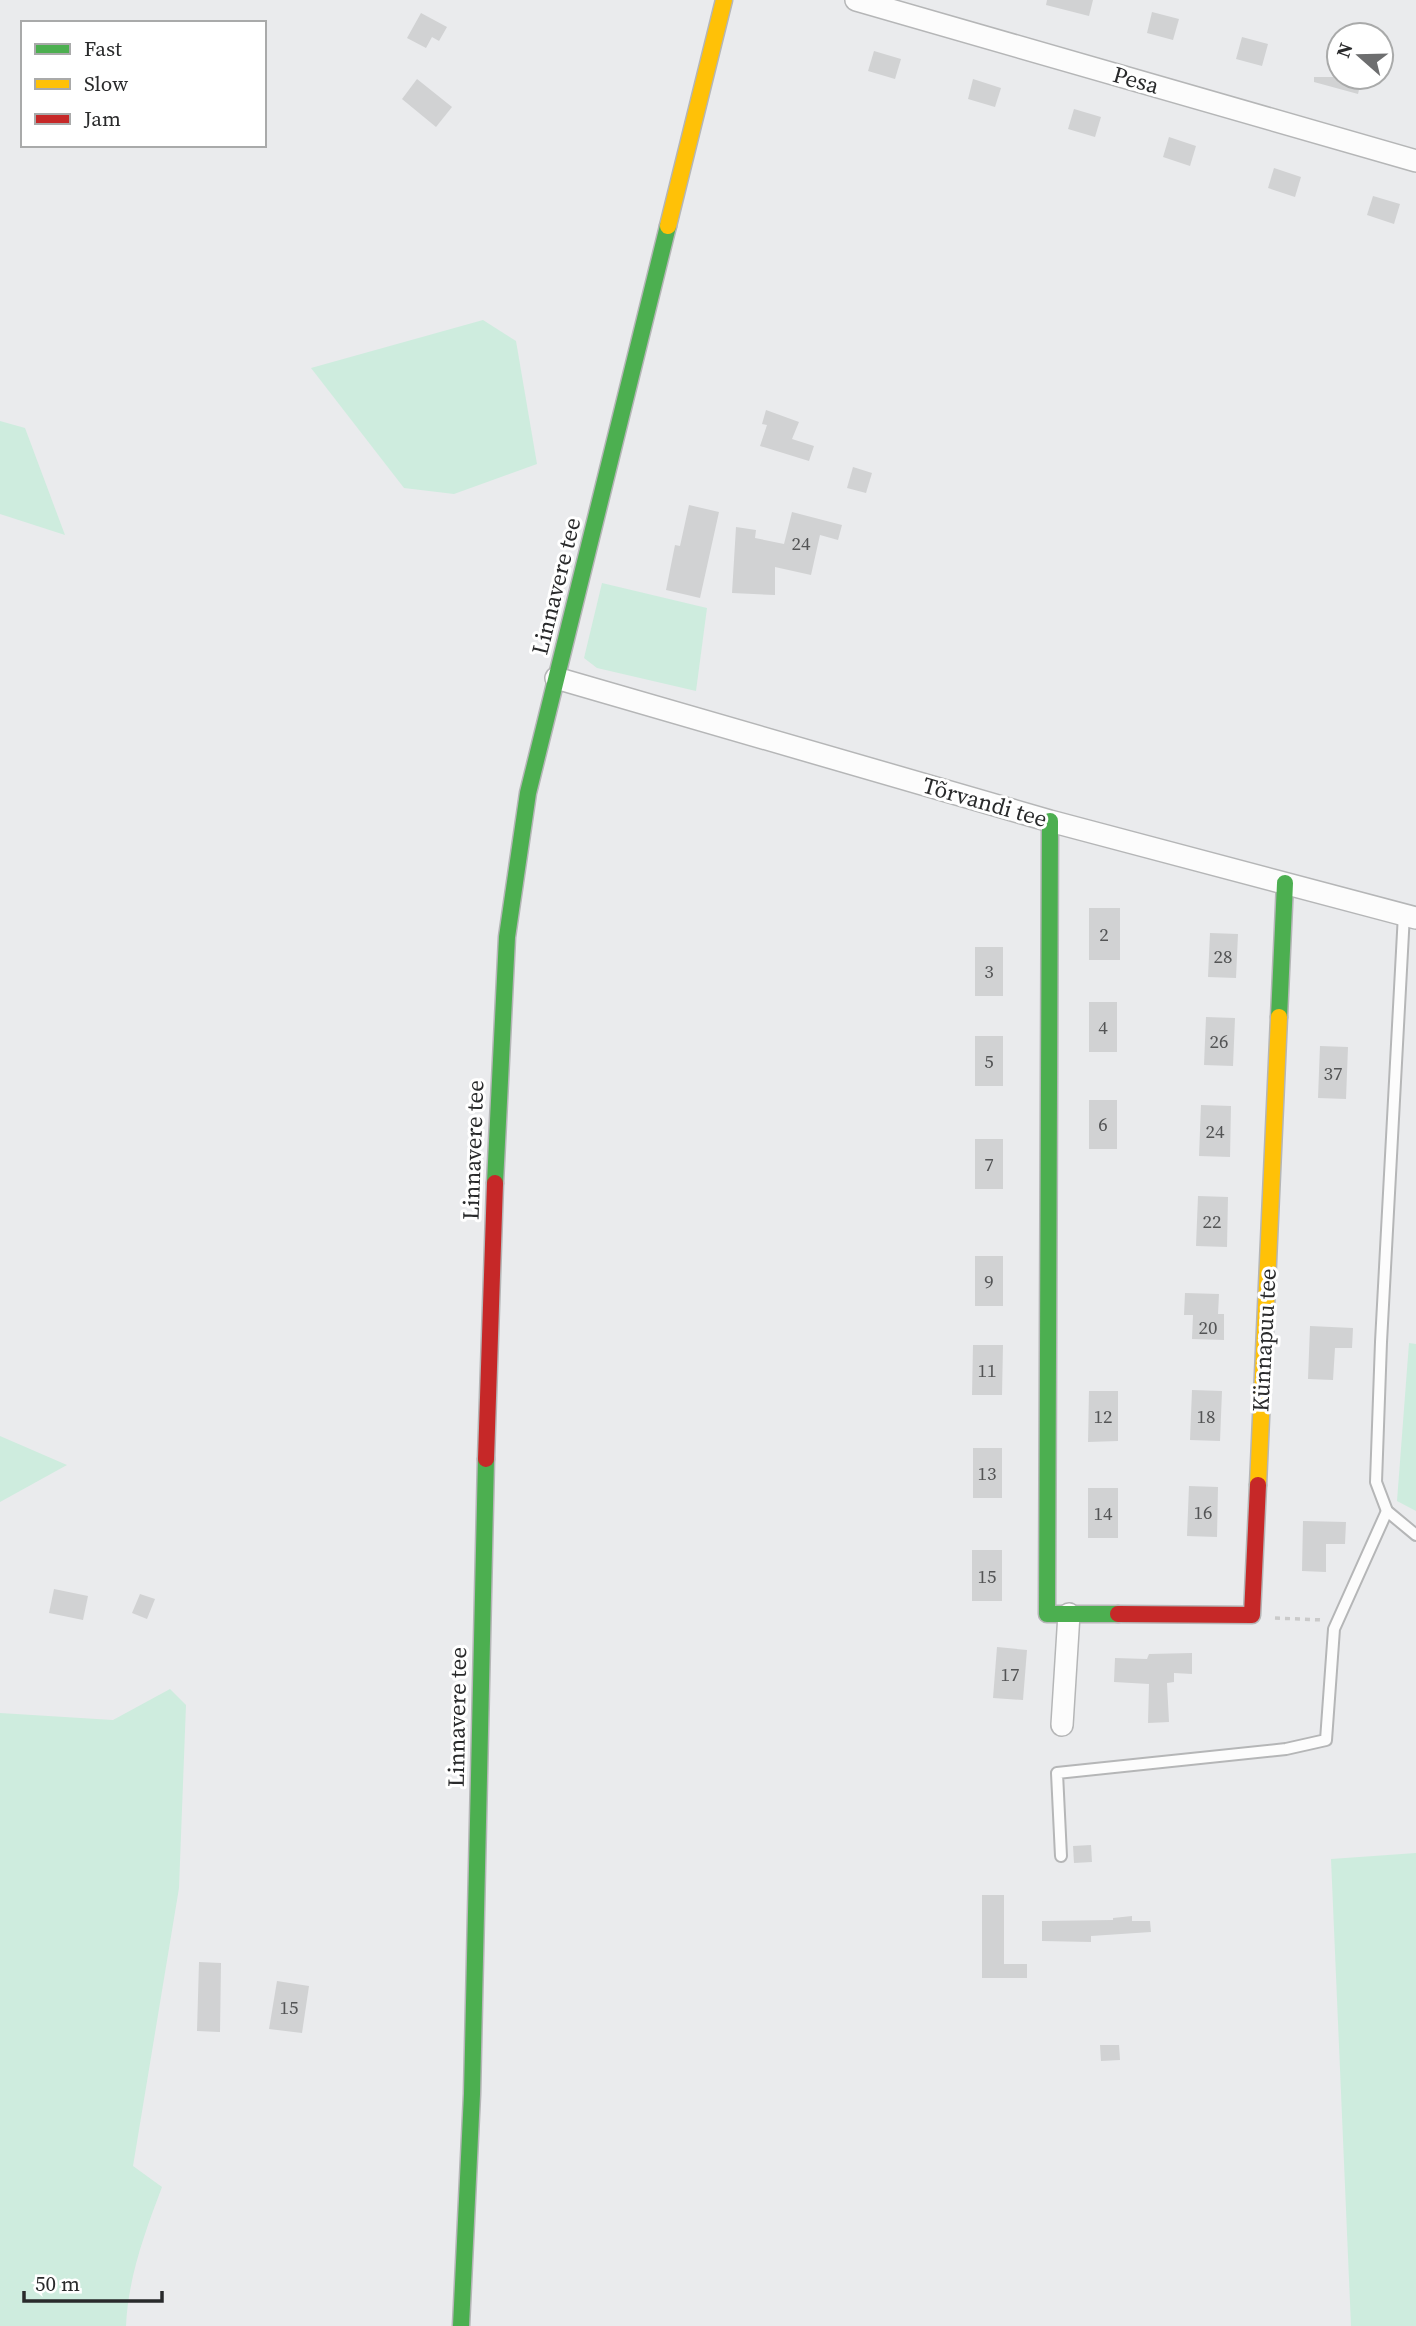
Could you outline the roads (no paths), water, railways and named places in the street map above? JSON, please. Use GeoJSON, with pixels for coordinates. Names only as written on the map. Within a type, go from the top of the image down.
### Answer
{"type":"FeatureCollection","features":[{"type":"Feature","properties":{"kind":"street","name":"Linnavere tee"},"geometry":{"type":"LineString","coordinates":[[461,2326],[472,2094],[484,1506],[498,1093],[507,937],[528,793],[724,0]]}},
{"type":"Feature","properties":{"kind":"street","name":"Pesa"},"geometry":{"type":"LineString","coordinates":[[856,0],[1416,161]]}},
{"type":"Feature","properties":{"kind":"street","name":"Tõrvandi tee"},"geometry":{"type":"LineString","coordinates":[[556,678],[1050,821],[1410,916]]}},
{"type":"Feature","properties":{"kind":"street"},"geometry":{"type":"LineString","coordinates":[[1050,821],[1047,1614],[1069,1615],[1062,1725]]}},
{"type":"Feature","properties":{"kind":"street","name":"Künnapuu tee"},"geometry":{"type":"LineString","coordinates":[[1069,1615],[1252,1615],[1285,883]]}},
{"type":"Feature","properties":{"kind":"lane"},"geometry":{"type":"LineString","coordinates":[[1410,916],[1381,1329],[1376,1482],[1387,1511],[1416,1535]]}},
{"type":"Feature","properties":{"kind":"lane"},"geometry":{"type":"LineString","coordinates":[[1060,1856],[1057,1773],[1286,1749],[1326,1740],[1334,1629],[1387,1511]]}}]}
